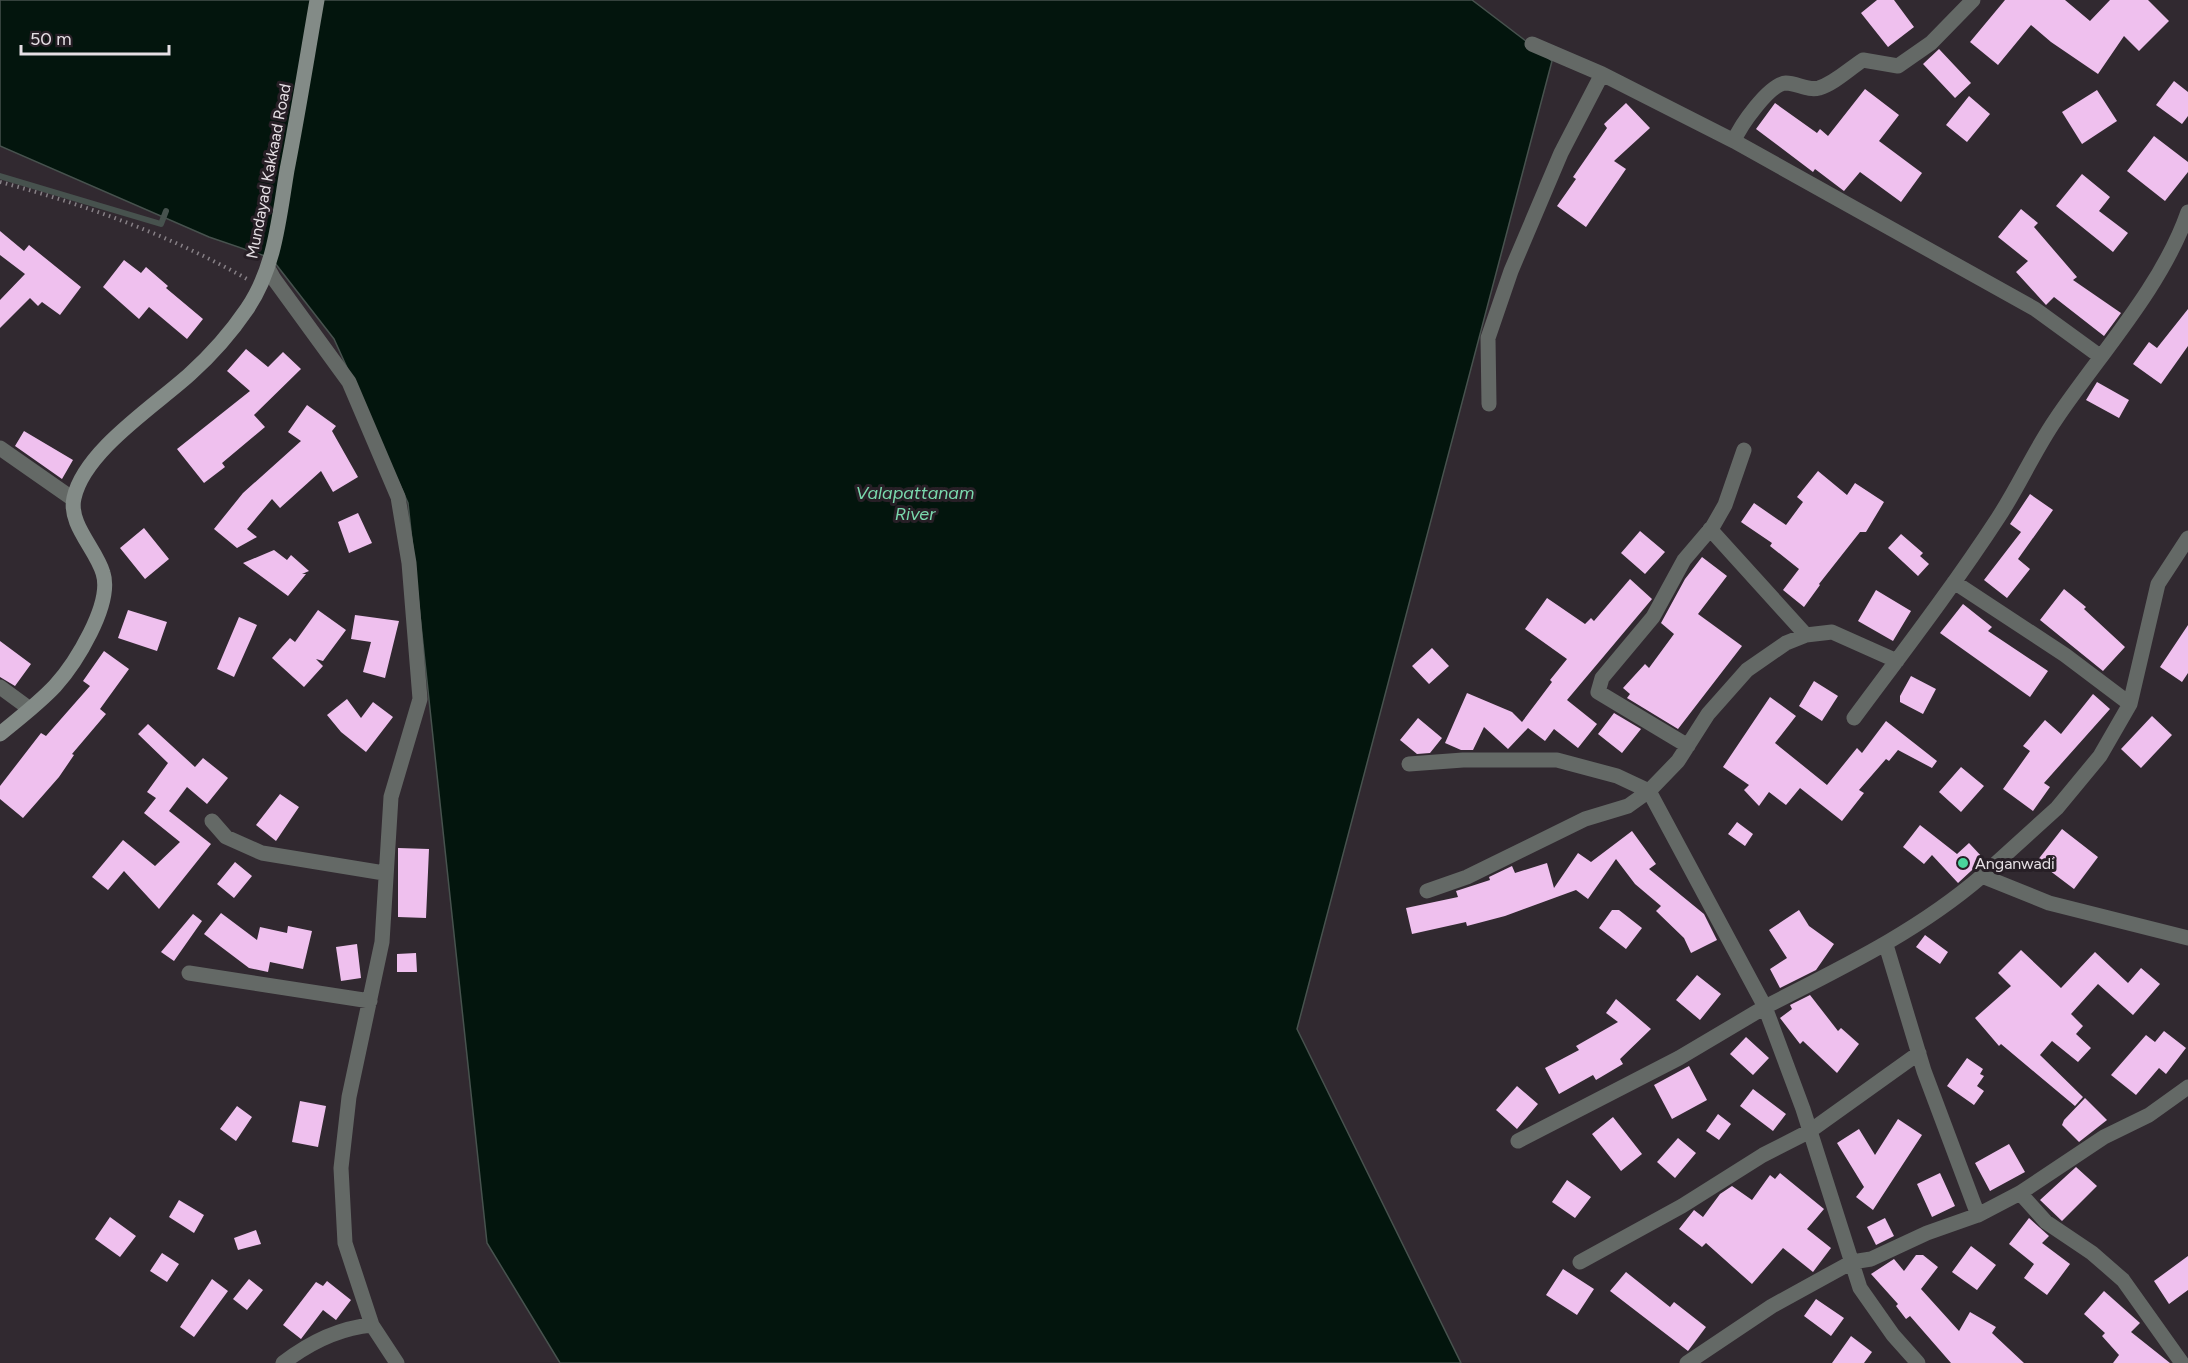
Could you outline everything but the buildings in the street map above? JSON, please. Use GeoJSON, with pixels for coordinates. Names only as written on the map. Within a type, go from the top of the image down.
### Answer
{"type":"FeatureCollection","features":[{"type":"Feature","properties":{"kind":"main road","name":"Mundayad Kakkaad Road"},"geometry":{"type":"LineString","coordinates":[[73,498],[88,468],[111,441],[192,372],[247,309],[268,268],[317,0]]}},
{"type":"Feature","properties":{"kind":"main road"},"geometry":{"type":"LineString","coordinates":[[0,734],[55,685],[83,646],[104,598],[104,574],[89,541],[78,526],[73,498]]}},
{"type":"Feature","properties":{"kind":"street"},"geometry":{"type":"LineString","coordinates":[[1734,141],[1738,132],[1771,89],[1786,83],[1816,89],[1831,82],[1863,60],[1898,66],[1931,43],[1973,0]]}},
{"type":"Feature","properties":{"kind":"street"},"geometry":{"type":"LineString","coordinates":[[1532,44],[1602,74],[1734,141],[2036,309],[2101,357]]}},
{"type":"Feature","properties":{"kind":"street"},"geometry":{"type":"LineString","coordinates":[[1489,404],[1488,338],[1511,271],[1561,153],[1602,74]]}},
{"type":"Feature","properties":{"kind":"street"},"geometry":{"type":"LineString","coordinates":[[1854,718],[1999,517],[2055,421],[2125,326],[2160,269],[2188,212]]}},
{"type":"Feature","properties":{"kind":"street"},"geometry":{"type":"LineString","coordinates":[[268,268],[349,382],[398,497],[410,563],[420,699],[391,797],[384,873],[382,942],[349,1097],[341,1168],[345,1243],[372,1324],[397,1363]]}},
{"type":"Feature","properties":{"kind":"street"},"geometry":{"type":"LineString","coordinates":[[0,448],[73,498]]}},
{"type":"Feature","properties":{"kind":"street"},"geometry":{"type":"LineString","coordinates":[[1688,746],[1598,692],[1602,678],[1653,617],[1684,560],[1710,529],[1725,505],[1744,450]]}},
{"type":"Feature","properties":{"kind":"street"},"geometry":{"type":"LineString","coordinates":[[1710,529],[1806,635]]}},
{"type":"Feature","properties":{"kind":"street"},"geometry":{"type":"LineString","coordinates":[[1518,1142],[1678,1058],[1765,1007],[1886,945],[1948,904],[1982,876],[2057,808],[2100,756],[2130,704],[2158,584],[2188,538]]}},
{"type":"Feature","properties":{"kind":"street"},"geometry":{"type":"LineString","coordinates":[[1954,582],[2065,655],[2130,704]]}},
{"type":"Feature","properties":{"kind":"street"},"geometry":{"type":"LineString","coordinates":[[1427,891],[1483,869],[1585,819],[1628,806],[1649,791],[1678,761],[1708,714],[1747,670],[1786,643],[1806,635],[1832,632],[1897,661]]}},
{"type":"Feature","properties":{"kind":"street"},"geometry":{"type":"LineString","coordinates":[[0,687],[30,709]]}},
{"type":"Feature","properties":{"kind":"street"},"geometry":{"type":"LineString","coordinates":[[1409,764],[1462,760],[1557,760],[1617,776],[1649,791],[1765,1007],[1810,1131],[1860,1288],[1893,1335],[1918,1363]]}},
{"type":"Feature","properties":{"kind":"street"},"geometry":{"type":"LineString","coordinates":[[212,821],[226,837],[262,853],[384,873]]}},
{"type":"Feature","properties":{"kind":"street"},"geometry":{"type":"LineString","coordinates":[[1982,876],[2049,903],[2188,938]]}},
{"type":"Feature","properties":{"kind":"street"},"geometry":{"type":"LineString","coordinates":[[1886,945],[1919,1053],[1978,1215]]}},
{"type":"Feature","properties":{"kind":"street"},"geometry":{"type":"LineString","coordinates":[[189,973],[370,1001]]}},
{"type":"Feature","properties":{"kind":"street"},"geometry":{"type":"LineString","coordinates":[[1580,1262],[1682,1206],[1762,1155],[1810,1131],[1919,1053]]}},
{"type":"Feature","properties":{"kind":"street"},"geometry":{"type":"LineString","coordinates":[[1687,1363],[1772,1306],[1852,1262],[1871,1259],[1927,1233],[1978,1215],[2020,1193],[2104,1137],[2150,1115],[2188,1087]]}},
{"type":"Feature","properties":{"kind":"street"},"geometry":{"type":"LineString","coordinates":[[2020,1193],[2046,1222],[2092,1252],[2123,1280],[2182,1363]]}},
{"type":"Feature","properties":{"kind":"street"},"geometry":{"type":"LineString","coordinates":[[283,1363],[298,1352],[348,1327],[372,1324]]}},
{"type":"Feature","properties":{"kind":"path"},"geometry":{"type":"LineString","coordinates":[[0,182],[75,202],[200,252],[259,286]]}},
{"type":"Feature","properties":{"kind":"water","name":"Valapattanam River"},"geometry":{"type":"Polygon","coordinates":[[[0,0],[1472,0],[1552,61],[1297,1029],[1461,1363],[560,1363],[487,1243],[408,503],[334,339],[271,258],[209,237],[0,146],[0,0]]]}},
{"type":"Feature","properties":{"kind":"waterway"},"geometry":{"type":"LineString","coordinates":[[0,176],[161,224],[166,211]]}},
{"type":"Feature","properties":{"kind":"place","name":"Anganwadi"},"geometry":{"type":"Point","coordinates":[1963,863]}}]}
